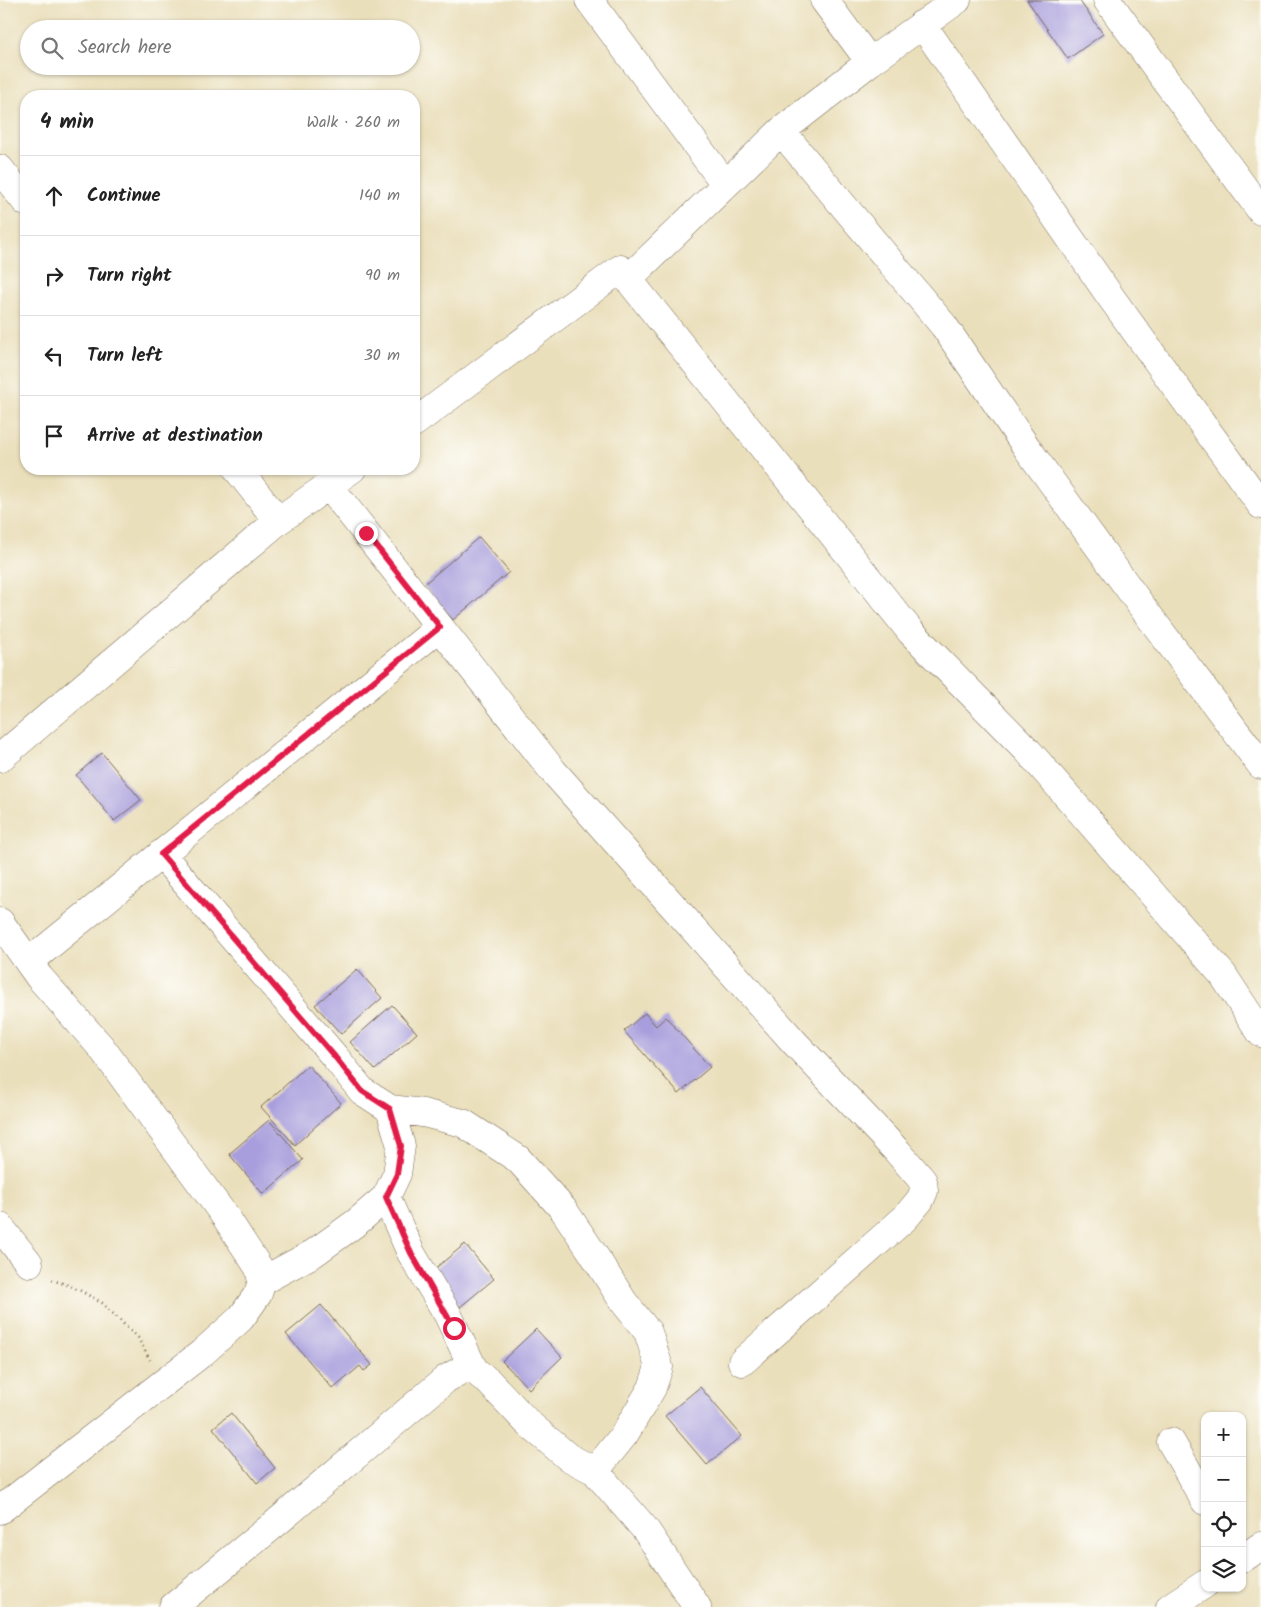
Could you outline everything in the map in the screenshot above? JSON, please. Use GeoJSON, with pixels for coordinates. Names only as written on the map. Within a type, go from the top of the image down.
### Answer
{"type":"FeatureCollection","features":[{"type":"Feature","properties":{"kind":"street"},"geometry":{"type":"LineString","coordinates":[[589,0],[725,184]]}},
{"type":"Feature","properties":{"kind":"street"},"geometry":{"type":"LineString","coordinates":[[824,0],[870,62]]}},
{"type":"Feature","properties":{"kind":"street"},"geometry":{"type":"LineString","coordinates":[[628,279],[782,131],[870,62],[957,0]]}},
{"type":"Feature","properties":{"kind":"street"},"geometry":{"type":"LineString","coordinates":[[1107,0],[1261,211]]}},
{"type":"Feature","properties":{"kind":"street"},"geometry":{"type":"LineString","coordinates":[[922,24],[1110,296],[1261,505]]}},
{"type":"Feature","properties":{"kind":"street"},"geometry":{"type":"LineString","coordinates":[[782,131],[944,326],[1039,464],[1261,766]]}},
{"type":"Feature","properties":{"kind":"street"},"geometry":{"type":"LineString","coordinates":[[0,169],[20,194]]}},
{"type":"Feature","properties":{"kind":"street"},"geometry":{"type":"LineString","coordinates":[[420,418],[620,269],[911,632],[1035,758],[1223,975],[1261,1033]]}},
{"type":"Feature","properties":{"kind":"street"},"geometry":{"type":"LineString","coordinates":[[242,475],[278,521]]}},
{"type":"Feature","properties":{"kind":"street"},"geometry":{"type":"LineString","coordinates":[[0,758],[278,521],[344,475]]}},
{"type":"Feature","properties":{"kind":"street"},"geometry":{"type":"LineString","coordinates":[[329,486],[553,771],[794,1042],[923,1181],[924,1191],[920,1200],[905,1218],[742,1362]]}},
{"type":"Feature","properties":{"kind":"street"},"geometry":{"type":"LineString","coordinates":[[28,962],[440,627]]}},
{"type":"Feature","properties":{"kind":"street"},"geometry":{"type":"LineString","coordinates":[[161,854],[362,1091],[390,1109],[423,1113],[463,1123],[518,1159],[563,1209],[594,1254],[622,1301],[648,1332],[659,1367],[652,1388],[624,1435],[595,1471]]}},
{"type":"Feature","properties":{"kind":"street"},"geometry":{"type":"LineString","coordinates":[[0,922],[39,977],[101,1047],[215,1203],[259,1268],[262,1281],[258,1294],[241,1318],[202,1353],[0,1510]]}},
{"type":"Feature","properties":{"kind":"street"},"geometry":{"type":"LineString","coordinates":[[262,1281],[314,1253],[357,1222],[386,1197],[397,1174],[401,1146],[390,1109]]}},
{"type":"Feature","properties":{"kind":"street"},"geometry":{"type":"LineString","coordinates":[[386,1197],[411,1253],[448,1315],[474,1370],[489,1382],[528,1424],[568,1457],[595,1471],[645,1528],[697,1607]]}},
{"type":"Feature","properties":{"kind":"street"},"geometry":{"type":"LineString","coordinates":[[0,1227],[29,1263]]}},
{"type":"Feature","properties":{"kind":"street"},"geometry":{"type":"LineString","coordinates":[[173,1607],[276,1523],[446,1379],[462,1369],[474,1370]]}},
{"type":"Feature","properties":{"kind":"street"},"geometry":{"type":"LineString","coordinates":[[1170,1442],[1201,1494]]}},
{"type":"Feature","properties":{"kind":"street"},"geometry":{"type":"LineString","coordinates":[[1246,1555],[1261,1546]]}},
{"type":"Feature","properties":{"kind":"street"},"geometry":{"type":"LineString","coordinates":[[1170,1607],[1201,1587]]}},
{"type":"Feature","properties":{"kind":"path"},"geometry":{"type":"LineString","coordinates":[[29,1263],[49,1279],[74,1287],[102,1303],[138,1338],[163,1382]]}},
{"type":"Feature","properties":{"kind":"building"},"geometry":{"type":"Polygon","coordinates":[[[1027,0],[1079,0],[1103,34],[1068,59],[1027,0]]]}},
{"type":"Feature","properties":{"kind":"building"},"geometry":{"type":"Polygon","coordinates":[[[479,537],[509,572],[453,620],[423,585],[479,537]]]}},
{"type":"Feature","properties":{"kind":"building"},"geometry":{"type":"Polygon","coordinates":[[[102,753],[141,800],[114,821],[76,775],[102,753]]]}},
{"type":"Feature","properties":{"kind":"building"},"geometry":{"type":"Polygon","coordinates":[[[357,969],[382,998],[341,1034],[315,1005],[357,969]]]}},
{"type":"Feature","properties":{"kind":"building"},"geometry":{"type":"Polygon","coordinates":[[[392,1005],[417,1033],[375,1070],[350,1042],[392,1005]]]}},
{"type":"Feature","properties":{"kind":"building"},"geometry":{"type":"Polygon","coordinates":[[[645,1013],[656,1026],[666,1017],[710,1067],[679,1094],[624,1031],[645,1013]]]}},
{"type":"Feature","properties":{"kind":"building"},"geometry":{"type":"Polygon","coordinates":[[[308,1065],[341,1103],[295,1145],[261,1107],[308,1065]]]}},
{"type":"Feature","properties":{"kind":"building"},"geometry":{"type":"Polygon","coordinates":[[[269,1120],[303,1160],[263,1194],[229,1154],[269,1120]]]}},
{"type":"Feature","properties":{"kind":"building"},"geometry":{"type":"Polygon","coordinates":[[[465,1244],[494,1279],[460,1307],[432,1271],[465,1244]]]}},
{"type":"Feature","properties":{"kind":"building"},"geometry":{"type":"Polygon","coordinates":[[[321,1305],[372,1365],[364,1371],[360,1366],[333,1389],[286,1334],[321,1305]]]}},
{"type":"Feature","properties":{"kind":"building"},"geometry":{"type":"Polygon","coordinates":[[[536,1329],[562,1357],[529,1389],[502,1361],[536,1329]]]}},
{"type":"Feature","properties":{"kind":"building"},"geometry":{"type":"Polygon","coordinates":[[[700,1387],[742,1436],[707,1465],[665,1416],[700,1387]]]}},
{"type":"Feature","properties":{"kind":"building"},"geometry":{"type":"Polygon","coordinates":[[[231,1413],[275,1468],[257,1483],[213,1428],[231,1413]]]}},
{"type":"Feature","properties":{"kind":"route"},"geometry":{"type":"LineString","coordinates":[[366,533],[440,627],[161,854],[362,1091],[390,1109],[401,1146],[397,1174],[386,1197],[411,1253],[454,1328]]}}]}
